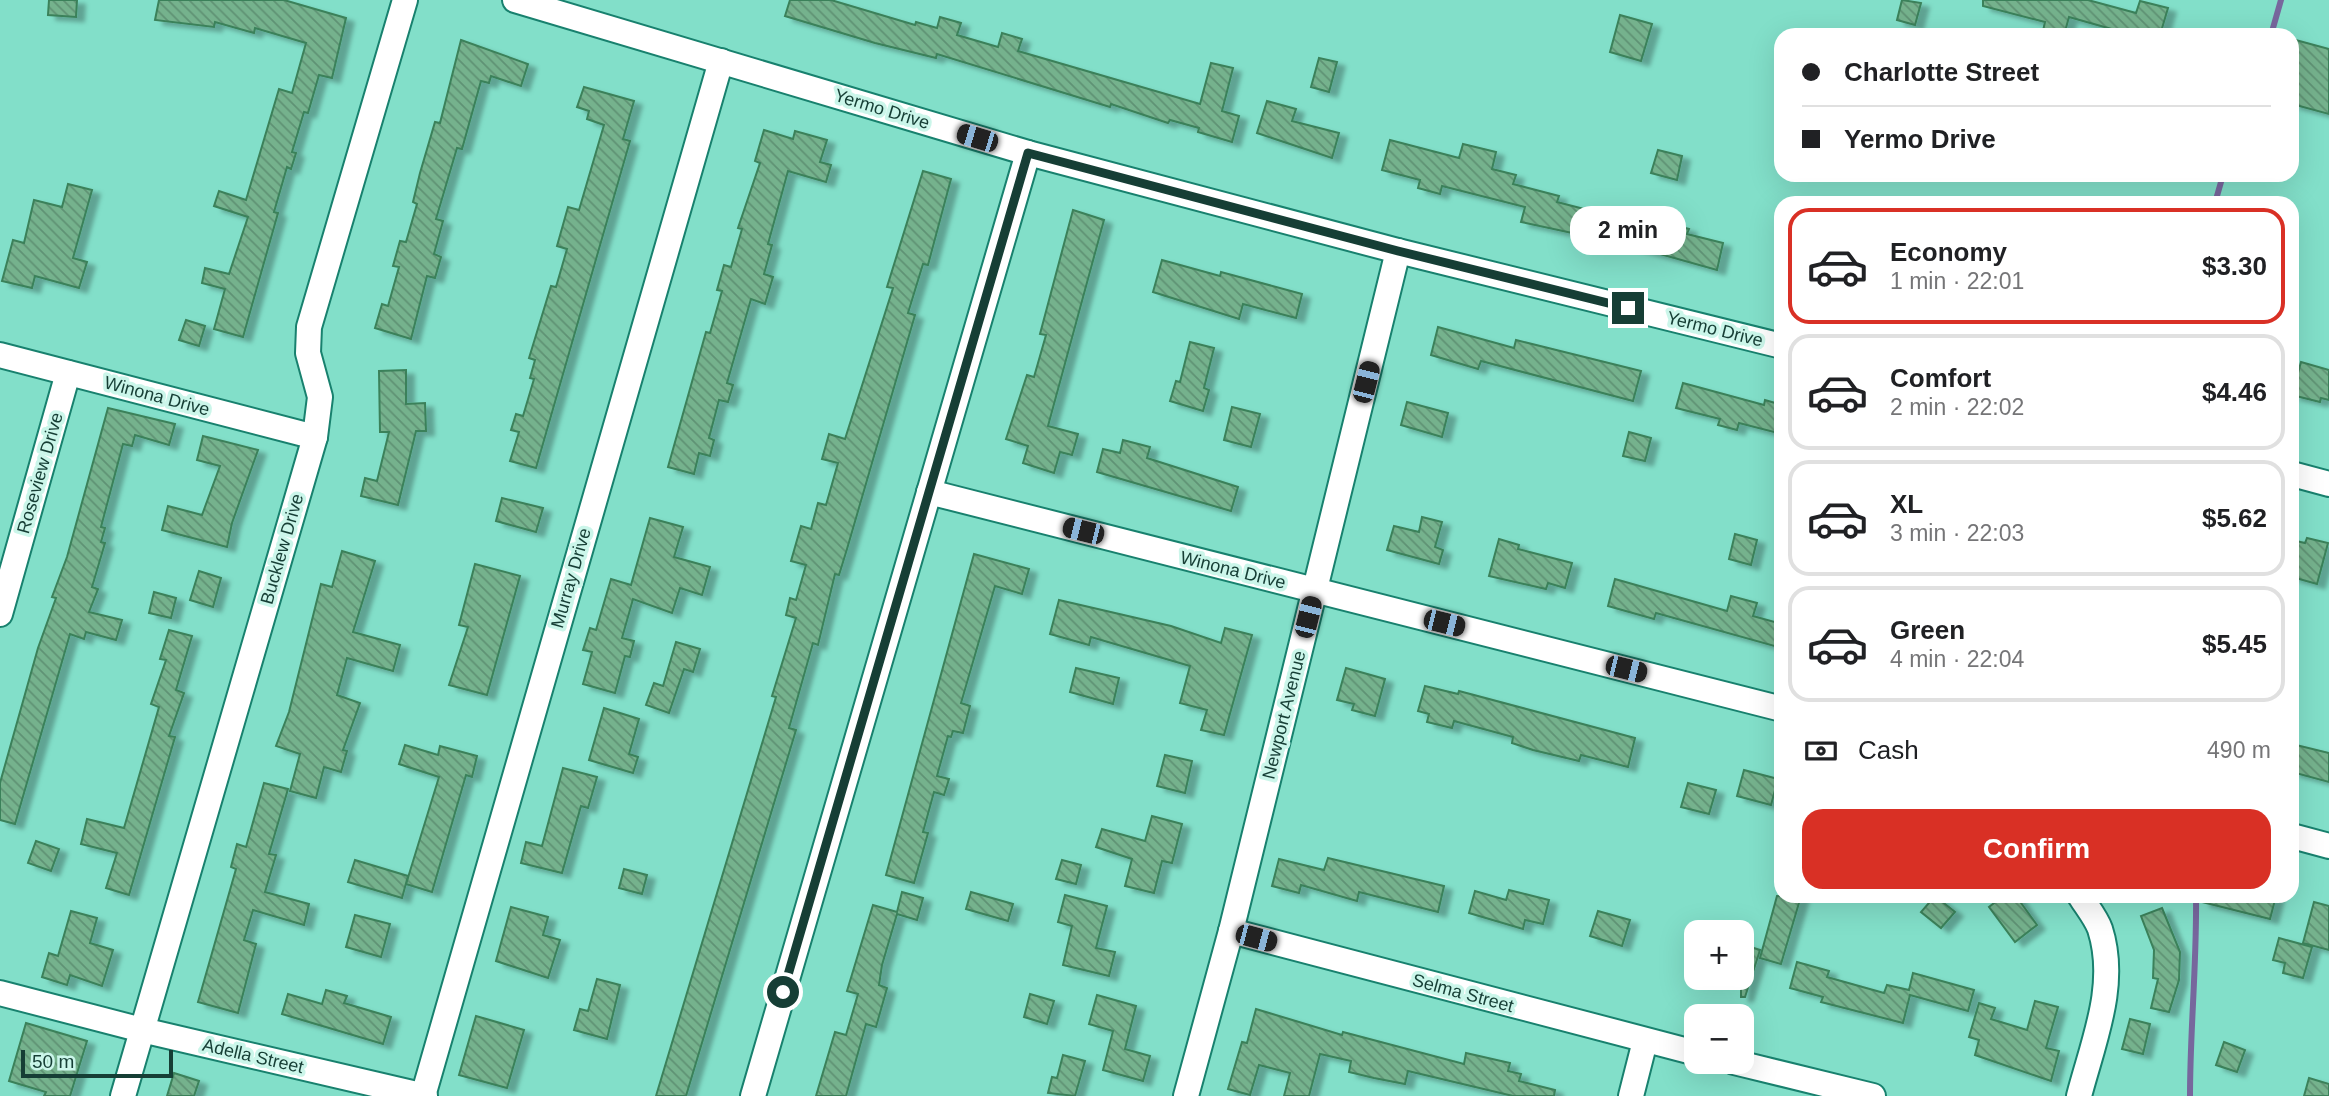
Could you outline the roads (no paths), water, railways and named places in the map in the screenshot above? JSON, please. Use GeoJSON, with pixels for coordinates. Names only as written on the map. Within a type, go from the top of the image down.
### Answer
{"type":"FeatureCollection","features":[{"type":"Feature","properties":{"kind":"street","name":"Bucklew Drive"},"geometry":{"type":"LineString","coordinates":[[123,1096],[315,437],[320,397],[308,353],[309,327],[405,0]]}},
{"type":"Feature","properties":{"kind":"street","name":"Yermo Drive"},"geometry":{"type":"LineString","coordinates":[[514,0],[1028,153],[1398,251],[1774,344]]}},
{"type":"Feature","properties":{"kind":"street","name":"Murray Drive"},"geometry":{"type":"LineString","coordinates":[[424,1096],[721,61]]}},
{"type":"Feature","properties":{"kind":"street"},"geometry":{"type":"LineString","coordinates":[[752,1096],[1028,153]]}},
{"type":"Feature","properties":{"kind":"street","name":"Newport Avenue"},"geometry":{"type":"LineString","coordinates":[[1186,1096],[1231,931],[1398,251]]}},
{"type":"Feature","properties":{"kind":"street","name":"Winona Drive"},"geometry":{"type":"LineString","coordinates":[[0,355],[315,437]]}},
{"type":"Feature","properties":{"kind":"street","name":"Roseview Drive"},"geometry":{"type":"LineString","coordinates":[[0,614],[68,373]]}},
{"type":"Feature","properties":{"kind":"street"},"geometry":{"type":"LineString","coordinates":[[2299,476],[2329,484]]}},
{"type":"Feature","properties":{"kind":"street","name":"Winona Drive"},"geometry":{"type":"LineString","coordinates":[[929,492],[1774,707]]}},
{"type":"Feature","properties":{"kind":"street"},"geometry":{"type":"LineString","coordinates":[[2299,838],[2329,846]]}},
{"type":"Feature","properties":{"kind":"street"},"geometry":{"type":"LineString","coordinates":[[2079,1096],[2106,991],[2108,970],[2099,927],[2084,903]]}},
{"type":"Feature","properties":{"kind":"street","name":"Selma Street"},"geometry":{"type":"LineString","coordinates":[[1231,931],[1684,1050]]}},
{"type":"Feature","properties":{"kind":"street","name":"Adella Street"},"geometry":{"type":"LineString","coordinates":[[0,993],[142,1030],[424,1096]]}},
{"type":"Feature","properties":{"kind":"street"},"geometry":{"type":"LineString","coordinates":[[1630,1096],[1645,1041]]}},
{"type":"Feature","properties":{"kind":"street"},"geometry":{"type":"LineString","coordinates":[[1754,1067],[1873,1096]]}},
{"type":"Feature","properties":{"kind":"waterway"},"geometry":{"type":"LineString","coordinates":[[2273,28],[2281,0]]}},
{"type":"Feature","properties":{"kind":"waterway"},"geometry":{"type":"LineString","coordinates":[[2217,196],[2221,182]]}},
{"type":"Feature","properties":{"kind":"waterway"},"geometry":{"type":"LineString","coordinates":[[2190,1096],[2196,903]]}}]}
